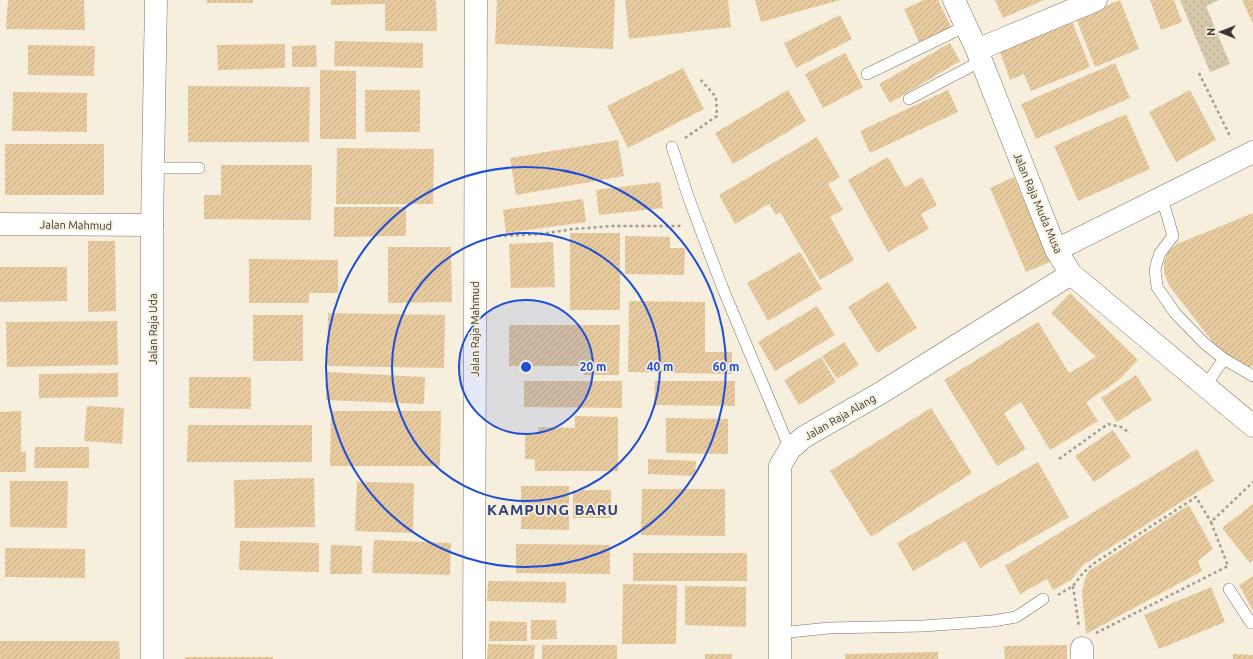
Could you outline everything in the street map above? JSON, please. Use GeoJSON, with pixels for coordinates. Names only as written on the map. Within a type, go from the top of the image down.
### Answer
{"type":"FeatureCollection","features":[{"type":"Feature","properties":{"kind":"street","name":"Jalan Raja Uda"},"geometry":{"type":"LineString","coordinates":[[152,659],[152,225],[156,0]]}},
{"type":"Feature","properties":{"kind":"street","name":"Jalan Raja Mahmud"},"geometry":{"type":"LineString","coordinates":[[474,659],[476,0]]}},
{"type":"Feature","properties":{"kind":"street","name":"Jalan Raja Muda Musa"},"geometry":{"type":"LineString","coordinates":[[954,0],[979,55],[1056,250],[1071,274],[1253,426]]}},
{"type":"Feature","properties":{"kind":"street"},"geometry":{"type":"LineString","coordinates":[[979,55],[1096,0]]}},
{"type":"Feature","properties":{"kind":"street"},"geometry":{"type":"LineString","coordinates":[[1056,250],[1253,152]]}},
{"type":"Feature","properties":{"kind":"street","name":"Jalan Mahmud"},"geometry":{"type":"LineString","coordinates":[[0,224],[152,225]]}},
{"type":"Feature","properties":{"kind":"street","name":"Jalan Raja Alang"},"geometry":{"type":"LineString","coordinates":[[780,659],[780,466],[790,449],[804,437],[879,394],[1071,274]]}},
{"type":"Feature","properties":{"kind":"lane"},"geometry":{"type":"LineString","coordinates":[[867,74],[966,26]]}},
{"type":"Feature","properties":{"kind":"lane"},"geometry":{"type":"LineString","coordinates":[[909,99],[979,55]]}},
{"type":"Feature","properties":{"kind":"lane"},"geometry":{"type":"LineString","coordinates":[[672,148],[723,289],[790,449]]}},
{"type":"Feature","properties":{"kind":"lane"},"geometry":{"type":"LineString","coordinates":[[154,168],[199,168]]}},
{"type":"Feature","properties":{"kind":"lane"},"geometry":{"type":"LineString","coordinates":[[1162,198],[1173,236],[1160,253],[1157,262],[1155,270],[1157,288],[1176,314],[1204,343],[1224,359],[1253,376]]}},
{"type":"Feature","properties":{"kind":"lane"},"geometry":{"type":"LineString","coordinates":[[1205,386],[1224,359]]}},
{"type":"Feature","properties":{"kind":"lane"},"geometry":{"type":"LineString","coordinates":[[1229,589],[1251,623],[1253,622]]}},
{"type":"Feature","properties":{"kind":"lane"},"geometry":{"type":"LineString","coordinates":[[780,633],[829,628],[942,625],[993,621],[1016,617],[1043,599]]}},
{"type":"Feature","properties":{"kind":"path"},"geometry":{"type":"LineString","coordinates":[[1200,73],[1234,143],[1221,149],[1228,165]]}},
{"type":"Feature","properties":{"kind":"path"},"geometry":{"type":"LineString","coordinates":[[672,148],[717,116],[716,97],[699,78]]}},
{"type":"Feature","properties":{"kind":"path"},"geometry":{"type":"LineString","coordinates":[[475,237],[540,234],[573,229],[612,226],[699,226]]}},
{"type":"Feature","properties":{"kind":"path"},"geometry":{"type":"LineString","coordinates":[[1059,459],[1108,424],[1121,427],[1130,433]]}},
{"type":"Feature","properties":{"kind":"path"},"geometry":{"type":"LineString","coordinates":[[1211,522],[1253,482]]}},
{"type":"Feature","properties":{"kind":"path"},"geometry":{"type":"LineString","coordinates":[[1196,497],[1211,522],[1228,566],[1120,622],[1081,649],[1073,586],[1093,564],[1196,497]]}},
{"type":"Feature","properties":{"kind":"shaded area"},"geometry":{"type":"Polygon","coordinates":[[[1180,0],[1219,0],[1206,6],[1230,64],[1210,72],[1180,0]]]}},
{"type":"Feature","properties":{"kind":"building"},"geometry":{"type":"Polygon","coordinates":[[[8,0],[84,0],[85,30],[6,29],[8,0]]]}},
{"type":"Feature","properties":{"kind":"building"},"geometry":{"type":"Polygon","coordinates":[[[207,0],[253,0],[253,3],[207,3],[207,0]]]}},
{"type":"Feature","properties":{"kind":"building"},"geometry":{"type":"Polygon","coordinates":[[[331,0],[436,0],[437,31],[385,31],[385,4],[331,5],[331,0]]]}},
{"type":"Feature","properties":{"kind":"building"},"geometry":{"type":"Polygon","coordinates":[[[497,0],[615,0],[613,49],[495,44],[497,0]]]}},
{"type":"Feature","properties":{"kind":"building"},"geometry":{"type":"Polygon","coordinates":[[[625,0],[728,0],[731,27],[629,39],[625,0]]]}},
{"type":"Feature","properties":{"kind":"building"},"geometry":{"type":"Polygon","coordinates":[[[755,0],[840,0],[761,22],[755,0]]]}},
{"type":"Feature","properties":{"kind":"building"},"geometry":{"type":"Polygon","coordinates":[[[924,0],[938,0],[951,27],[919,42],[904,9],[924,0]]]}},
{"type":"Feature","properties":{"kind":"building"},"geometry":{"type":"Polygon","coordinates":[[[995,0],[1044,0],[1003,18],[995,0]]]}},
{"type":"Feature","properties":{"kind":"building"},"geometry":{"type":"Polygon","coordinates":[[[1120,0],[1139,49],[1095,67],[1076,18],[1120,0]]]}},
{"type":"Feature","properties":{"kind":"building"},"geometry":{"type":"Polygon","coordinates":[[[1150,0],[1174,0],[1182,22],[1161,30],[1150,0]]]}},
{"type":"Feature","properties":{"kind":"building"},"geometry":{"type":"Polygon","coordinates":[[[1242,0],[1253,0],[1253,24],[1242,0]]]}},
{"type":"Feature","properties":{"kind":"building"},"geometry":{"type":"Polygon","coordinates":[[[840,15],[852,39],[796,68],[784,43],[840,15]]]}},
{"type":"Feature","properties":{"kind":"building"},"geometry":{"type":"Polygon","coordinates":[[[1072,21],[1090,67],[1031,91],[1024,74],[1010,80],[999,49],[1072,21]]]}},
{"type":"Feature","properties":{"kind":"building"},"geometry":{"type":"Polygon","coordinates":[[[335,41],[423,43],[423,68],[334,66],[335,41]]]}},
{"type":"Feature","properties":{"kind":"building"},"geometry":{"type":"Polygon","coordinates":[[[950,43],[960,61],[890,103],[879,84],[950,43]]]}},
{"type":"Feature","properties":{"kind":"building"},"geometry":{"type":"Polygon","coordinates":[[[285,44],[285,68],[218,70],[217,45],[285,44]]]}},
{"type":"Feature","properties":{"kind":"building"},"geometry":{"type":"Polygon","coordinates":[[[28,45],[95,46],[94,76],[28,75],[28,45]]]}},
{"type":"Feature","properties":{"kind":"building"},"geometry":{"type":"Polygon","coordinates":[[[316,45],[317,67],[292,67],[292,46],[316,45]]]}},
{"type":"Feature","properties":{"kind":"building"},"geometry":{"type":"Polygon","coordinates":[[[845,53],[863,87],[823,108],[805,74],[845,53]]]}},
{"type":"Feature","properties":{"kind":"building"},"geometry":{"type":"Polygon","coordinates":[[[1115,63],[1130,98],[1036,139],[1021,104],[1115,63]]]}},
{"type":"Feature","properties":{"kind":"building"},"geometry":{"type":"Polygon","coordinates":[[[683,68],[704,109],[628,148],[607,106],[683,68]]]}},
{"type":"Feature","properties":{"kind":"building"},"geometry":{"type":"Polygon","coordinates":[[[320,70],[356,71],[356,139],[320,139],[320,70]]]}},
{"type":"Feature","properties":{"kind":"building"},"geometry":{"type":"Polygon","coordinates":[[[188,86],[310,87],[309,142],[188,142],[188,86]]]}},
{"type":"Feature","properties":{"kind":"building"},"geometry":{"type":"Polygon","coordinates":[[[365,90],[420,90],[420,132],[365,132],[365,90]]]}},
{"type":"Feature","properties":{"kind":"building"},"geometry":{"type":"Polygon","coordinates":[[[788,90],[806,121],[733,164],[715,133],[788,90]]]}},
{"type":"Feature","properties":{"kind":"building"},"geometry":{"type":"Polygon","coordinates":[[[948,90],[958,112],[870,153],[860,131],[948,90]]]}},
{"type":"Feature","properties":{"kind":"building"},"geometry":{"type":"Polygon","coordinates":[[[1190,90],[1216,140],[1176,162],[1149,112],[1190,90]]]}},
{"type":"Feature","properties":{"kind":"building"},"geometry":{"type":"Polygon","coordinates":[[[13,92],[87,93],[87,132],[12,131],[13,92]]]}},
{"type":"Feature","properties":{"kind":"building"},"geometry":{"type":"Polygon","coordinates":[[[1126,114],[1150,169],[1078,201],[1054,146],[1126,114]]]}},
{"type":"Feature","properties":{"kind":"building"},"geometry":{"type":"Polygon","coordinates":[[[817,137],[840,177],[828,184],[843,210],[830,217],[854,260],[820,280],[780,212],[776,215],[769,204],[735,224],[719,195],[817,137]]]}},
{"type":"Feature","properties":{"kind":"building"},"geometry":{"type":"Polygon","coordinates":[[[618,140],[624,176],[516,195],[510,158],[618,140]]]}},
{"type":"Feature","properties":{"kind":"building"},"geometry":{"type":"Polygon","coordinates":[[[5,144],[104,144],[104,195],[5,195],[5,144]]]}},
{"type":"Feature","properties":{"kind":"building"},"geometry":{"type":"Polygon","coordinates":[[[337,148],[434,149],[433,204],[336,204],[337,148]]]}},
{"type":"Feature","properties":{"kind":"building"},"geometry":{"type":"Polygon","coordinates":[[[888,157],[905,187],[922,177],[937,205],[921,214],[929,229],[888,252],[848,180],[888,157]]]}},
{"type":"Feature","properties":{"kind":"building"},"geometry":{"type":"Polygon","coordinates":[[[221,165],[312,165],[311,220],[204,219],[204,195],[221,195],[221,165]]]}},
{"type":"Feature","properties":{"kind":"building"},"geometry":{"type":"Polygon","coordinates":[[[1014,177],[1050,262],[1026,272],[990,188],[1014,177]]]}},
{"type":"Feature","properties":{"kind":"building"},"geometry":{"type":"Polygon","coordinates":[[[660,182],[663,208],[599,215],[596,190],[660,182]]]}},
{"type":"Feature","properties":{"kind":"building"},"geometry":{"type":"Polygon","coordinates":[[[583,199],[586,222],[506,233],[503,210],[583,199]]]}},
{"type":"Feature","properties":{"kind":"building"},"geometry":{"type":"Polygon","coordinates":[[[334,207],[406,207],[406,236],[334,237],[334,207]]]}},
{"type":"Feature","properties":{"kind":"building"},"geometry":{"type":"Polygon","coordinates":[[[1253,213],[1253,366],[1249,367],[1222,354],[1170,287],[1164,273],[1164,262],[1168,252],[1177,244],[1253,213]]]}},
{"type":"Feature","properties":{"kind":"building"},"geometry":{"type":"Polygon","coordinates":[[[570,233],[620,233],[620,310],[570,310],[570,233]]]}},
{"type":"Feature","properties":{"kind":"building"},"geometry":{"type":"Polygon","coordinates":[[[625,236],[670,237],[670,248],[685,248],[684,275],[625,274],[625,236]]]}},
{"type":"Feature","properties":{"kind":"building"},"geometry":{"type":"Polygon","coordinates":[[[88,241],[115,241],[116,311],[88,312],[88,241]]]}},
{"type":"Feature","properties":{"kind":"building"},"geometry":{"type":"Polygon","coordinates":[[[553,242],[555,287],[511,288],[509,244],[553,242]]]}},
{"type":"Feature","properties":{"kind":"building"},"geometry":{"type":"Polygon","coordinates":[[[388,247],[451,247],[452,302],[388,303],[388,247]]]}},
{"type":"Feature","properties":{"kind":"building"},"geometry":{"type":"Polygon","coordinates":[[[800,252],[822,289],[768,321],[747,283],[800,252]]]}},
{"type":"Feature","properties":{"kind":"building"},"geometry":{"type":"Polygon","coordinates":[[[249,259],[338,260],[338,293],[309,293],[309,303],[249,303],[249,259]]]}},
{"type":"Feature","properties":{"kind":"building"},"geometry":{"type":"Polygon","coordinates":[[[0,267],[67,267],[67,301],[0,302],[0,267]]]}},
{"type":"Feature","properties":{"kind":"building"},"geometry":{"type":"Polygon","coordinates":[[[888,282],[917,328],[877,353],[848,307],[888,282]]]}},
{"type":"Feature","properties":{"kind":"building"},"geometry":{"type":"Polygon","coordinates":[[[1070,293],[1138,360],[1119,380],[1086,402],[1098,421],[1050,450],[1021,402],[1004,413],[1026,449],[997,466],[944,380],[1038,322],[1069,373],[1096,357],[1051,313],[1070,293]]]}},
{"type":"Feature","properties":{"kind":"building"},"geometry":{"type":"Polygon","coordinates":[[[629,301],[705,302],[705,352],[732,352],[732,374],[628,372],[629,301]]]}},
{"type":"Feature","properties":{"kind":"building"},"geometry":{"type":"Polygon","coordinates":[[[817,306],[835,335],[775,371],[758,342],[817,306]]]}},
{"type":"Feature","properties":{"kind":"building"},"geometry":{"type":"Polygon","coordinates":[[[328,313],[445,315],[444,368],[327,366],[328,313]]]}},
{"type":"Feature","properties":{"kind":"building"},"geometry":{"type":"Polygon","coordinates":[[[253,315],[303,315],[303,361],[253,361],[253,315]]]}},
{"type":"Feature","properties":{"kind":"building"},"geometry":{"type":"Polygon","coordinates":[[[117,321],[118,365],[7,367],[6,322],[117,321]]]}},
{"type":"Feature","properties":{"kind":"building"},"geometry":{"type":"Polygon","coordinates":[[[509,325],[620,325],[619,375],[584,375],[584,366],[509,366],[509,325]]]}},
{"type":"Feature","properties":{"kind":"building"},"geometry":{"type":"Polygon","coordinates":[[[844,342],[859,365],[837,379],[822,356],[844,342]]]}},
{"type":"Feature","properties":{"kind":"building"},"geometry":{"type":"Polygon","coordinates":[[[821,357],[836,382],[799,405],[784,380],[821,357]]]}},
{"type":"Feature","properties":{"kind":"building"},"geometry":{"type":"Polygon","coordinates":[[[327,372],[425,377],[424,404],[326,400],[327,372]]]}},
{"type":"Feature","properties":{"kind":"building"},"geometry":{"type":"Polygon","coordinates":[[[118,373],[118,397],[39,398],[39,374],[118,373]]]}},
{"type":"Feature","properties":{"kind":"building"},"geometry":{"type":"Polygon","coordinates":[[[1136,375],[1152,400],[1117,422],[1101,398],[1136,375]]]}},
{"type":"Feature","properties":{"kind":"building"},"geometry":{"type":"Polygon","coordinates":[[[189,377],[251,377],[251,409],[189,408],[189,377]]]}},
{"type":"Feature","properties":{"kind":"building"},"geometry":{"type":"Polygon","coordinates":[[[524,381],[622,381],[622,408],[524,407],[524,381]]]}},
{"type":"Feature","properties":{"kind":"building"},"geometry":{"type":"Polygon","coordinates":[[[655,381],[735,381],[735,406],[654,405],[655,381]]]}},
{"type":"Feature","properties":{"kind":"building"},"geometry":{"type":"Polygon","coordinates":[[[87,406],[124,408],[122,444],[84,441],[87,406]]]}},
{"type":"Feature","properties":{"kind":"building"},"geometry":{"type":"Polygon","coordinates":[[[931,408],[972,473],[871,537],[830,471],[931,408]]]}},
{"type":"Feature","properties":{"kind":"building"},"geometry":{"type":"Polygon","coordinates":[[[21,411],[21,452],[26,452],[26,472],[0,472],[0,412],[21,411]]]}},
{"type":"Feature","properties":{"kind":"building"},"geometry":{"type":"Polygon","coordinates":[[[331,411],[441,411],[440,466],[330,466],[331,411]]]}},
{"type":"Feature","properties":{"kind":"building"},"geometry":{"type":"Polygon","coordinates":[[[575,416],[618,417],[618,471],[535,471],[535,459],[525,459],[525,434],[538,434],[538,427],[575,428],[575,416]]]}},
{"type":"Feature","properties":{"kind":"building"},"geometry":{"type":"Polygon","coordinates":[[[666,418],[728,419],[728,454],[666,453],[666,418]]]}},
{"type":"Feature","properties":{"kind":"building"},"geometry":{"type":"Polygon","coordinates":[[[188,425],[312,425],[312,462],[187,462],[188,425]]]}},
{"type":"Feature","properties":{"kind":"building"},"geometry":{"type":"Polygon","coordinates":[[[1113,430],[1131,457],[1094,482],[1075,456],[1113,430]]]}},
{"type":"Feature","properties":{"kind":"building"},"geometry":{"type":"Polygon","coordinates":[[[35,447],[89,447],[89,468],[34,468],[35,447]]]}},
{"type":"Feature","properties":{"kind":"building"},"geometry":{"type":"Polygon","coordinates":[[[1197,449],[1214,481],[1083,565],[1071,580],[1053,590],[1047,579],[1020,594],[1005,566],[1197,449]]]}},
{"type":"Feature","properties":{"kind":"building"},"geometry":{"type":"Polygon","coordinates":[[[648,459],[696,461],[695,476],[648,474],[648,459]]]}},
{"type":"Feature","properties":{"kind":"building"},"geometry":{"type":"Polygon","coordinates":[[[1038,462],[1069,517],[980,568],[965,541],[913,571],[897,543],[1038,462]]]}},
{"type":"Feature","properties":{"kind":"building"},"geometry":{"type":"Polygon","coordinates":[[[314,478],[315,527],[235,528],[234,480],[314,478]]]}},
{"type":"Feature","properties":{"kind":"building"},"geometry":{"type":"Polygon","coordinates":[[[10,481],[68,481],[67,528],[10,527],[10,481]]]}},
{"type":"Feature","properties":{"kind":"building"},"geometry":{"type":"Polygon","coordinates":[[[357,482],[414,483],[413,533],[355,531],[357,482]]]}},
{"type":"Feature","properties":{"kind":"building"},"geometry":{"type":"Polygon","coordinates":[[[521,486],[569,486],[569,530],[521,529],[521,486]]]}},
{"type":"Feature","properties":{"kind":"building"},"geometry":{"type":"Polygon","coordinates":[[[642,489],[725,489],[725,536],[641,535],[642,489]]]}},
{"type":"Feature","properties":{"kind":"building"},"geometry":{"type":"Polygon","coordinates":[[[573,490],[611,490],[611,518],[573,518],[573,490]]]}},
{"type":"Feature","properties":{"kind":"building"},"geometry":{"type":"Polygon","coordinates":[[[1253,504],[1253,560],[1250,563],[1222,528],[1253,504]]]}},
{"type":"Feature","properties":{"kind":"building"},"geometry":{"type":"Polygon","coordinates":[[[1189,505],[1213,549],[1198,561],[1202,571],[1086,634],[1082,593],[1085,578],[1089,571],[1189,505]]]}},
{"type":"Feature","properties":{"kind":"building"},"geometry":{"type":"Polygon","coordinates":[[[374,540],[451,543],[450,575],[372,573],[374,540]]]}},
{"type":"Feature","properties":{"kind":"building"},"geometry":{"type":"Polygon","coordinates":[[[240,541],[319,543],[319,572],[239,570],[240,541]]]}},
{"type":"Feature","properties":{"kind":"building"},"geometry":{"type":"Polygon","coordinates":[[[516,544],[610,545],[610,574],[516,573],[516,544]]]}},
{"type":"Feature","properties":{"kind":"building"},"geometry":{"type":"Polygon","coordinates":[[[331,545],[362,546],[362,574],[330,574],[331,545]]]}},
{"type":"Feature","properties":{"kind":"building"},"geometry":{"type":"Polygon","coordinates":[[[5,548],[85,549],[85,578],[5,577],[5,548]]]}},
{"type":"Feature","properties":{"kind":"building"},"geometry":{"type":"Polygon","coordinates":[[[633,553],[747,553],[747,581],[633,581],[633,553]]]}},
{"type":"Feature","properties":{"kind":"building"},"geometry":{"type":"Polygon","coordinates":[[[1253,576],[1253,611],[1239,585],[1253,576]]]}},
{"type":"Feature","properties":{"kind":"building"},"geometry":{"type":"Polygon","coordinates":[[[488,581],[566,582],[566,603],[487,601],[488,581]]]}},
{"type":"Feature","properties":{"kind":"building"},"geometry":{"type":"Polygon","coordinates":[[[623,584],[677,585],[676,644],[622,644],[623,584]]]}},
{"type":"Feature","properties":{"kind":"building"},"geometry":{"type":"Polygon","coordinates":[[[685,586],[746,587],[746,627],[685,625],[685,586]]]}},
{"type":"Feature","properties":{"kind":"building"},"geometry":{"type":"Polygon","coordinates":[[[1211,587],[1225,622],[1159,649],[1144,615],[1211,587]]]}},
{"type":"Feature","properties":{"kind":"building"},"geometry":{"type":"Polygon","coordinates":[[[531,620],[556,620],[557,639],[531,640],[531,620]]]}},
{"type":"Feature","properties":{"kind":"building"},"geometry":{"type":"Polygon","coordinates":[[[489,621],[527,622],[527,641],[489,641],[489,621]]]}},
{"type":"Feature","properties":{"kind":"building"},"geometry":{"type":"Polygon","coordinates":[[[0,641],[119,641],[120,659],[0,659],[0,641]]]}},
{"type":"Feature","properties":{"kind":"building"},"geometry":{"type":"Polygon","coordinates":[[[488,644],[535,645],[534,659],[487,659],[488,644]]]}},
{"type":"Feature","properties":{"kind":"building"},"geometry":{"type":"Polygon","coordinates":[[[542,645],[617,645],[617,659],[542,659],[542,645]]]}},
{"type":"Feature","properties":{"kind":"building"},"geometry":{"type":"Polygon","coordinates":[[[1067,645],[1067,659],[1005,659],[1004,646],[1067,645]]]}},
{"type":"Feature","properties":{"kind":"building"},"geometry":{"type":"Polygon","coordinates":[[[938,652],[938,659],[845,659],[845,654],[938,652]]]}},
{"type":"Feature","properties":{"kind":"building"},"geometry":{"type":"Polygon","coordinates":[[[705,654],[732,654],[732,659],[705,659],[705,654]]]}},
{"type":"Feature","properties":{"kind":"building"},"geometry":{"type":"Polygon","coordinates":[[[1233,654],[1253,655],[1253,659],[1233,659],[1233,654]]]}},
{"type":"Feature","properties":{"kind":"building"},"geometry":{"type":"Polygon","coordinates":[[[185,657],[273,657],[273,659],[185,659],[185,657]]]}},
{"type":"Feature","properties":{"kind":"district","name":"KAMPUNG BARU"},"geometry":{"type":"Point","coordinates":[553,510]}}]}
